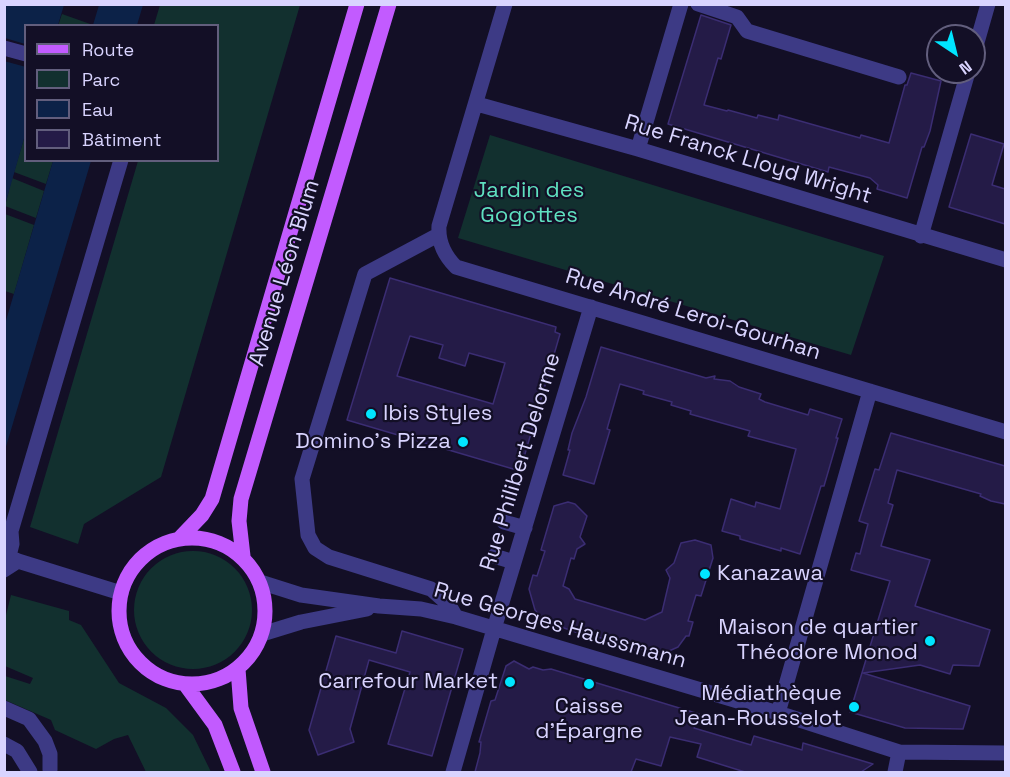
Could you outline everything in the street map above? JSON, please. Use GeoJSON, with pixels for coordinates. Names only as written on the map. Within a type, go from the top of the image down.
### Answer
{"type":"FeatureCollection","features":[{"type":"Feature","properties":{"kind":"main road","name":"Avenue Léon Blum"},"geometry":{"type":"LineString","coordinates":[[180,538],[202,515],[212,499],[357,4]]}},
{"type":"Feature","properties":{"kind":"main road","name":"Avenue Léon Blum"},"geometry":{"type":"LineString","coordinates":[[243,556],[239,521],[241,499],[388,4]]}},
{"type":"Feature","properties":{"kind":"main road"},"geometry":{"type":"LineString","coordinates":[[180,538],[208,539],[223,544],[243,556],[260,582],[265,599],[266,617],[262,634],[252,653],[238,669],[204,684],[185,684],[165,679],[147,668],[132,653],[123,634],[119,614],[121,593],[131,571],[147,553],[180,538]]}},
{"type":"Feature","properties":{"kind":"main road"},"geometry":{"type":"LineString","coordinates":[[238,669],[241,708],[263,772]]}},
{"type":"Feature","properties":{"kind":"main road"},"geometry":{"type":"LineString","coordinates":[[185,684],[211,717],[233,772]]}},
{"type":"Feature","properties":{"kind":"street"},"geometry":{"type":"LineString","coordinates":[[456,617],[449,605],[431,589],[329,557],[315,548],[308,535],[302,479],[365,274],[438,235],[506,4]]}},
{"type":"Feature","properties":{"kind":"street"},"geometry":{"type":"LineString","coordinates":[[638,149],[681,4]]}},
{"type":"Feature","properties":{"kind":"street"},"geometry":{"type":"LineString","coordinates":[[698,4],[737,17],[747,32],[899,77]]}},
{"type":"Feature","properties":{"kind":"street"},"geometry":{"type":"LineString","coordinates":[[982,24],[988,4]]}},
{"type":"Feature","properties":{"kind":"street"},"geometry":{"type":"LineString","coordinates":[[4,48],[24,53]]}},
{"type":"Feature","properties":{"kind":"street"},"geometry":{"type":"LineString","coordinates":[[921,236],[965,84]]}},
{"type":"Feature","properties":{"kind":"street","name":"Rue Franck Lloyd Wright"},"geometry":{"type":"LineString","coordinates":[[477,104],[638,149],[1005,260]]}},
{"type":"Feature","properties":{"kind":"street"},"geometry":{"type":"LineString","coordinates":[[120,162],[11,531],[12,544],[9,560],[121,593]]}},
{"type":"Feature","properties":{"kind":"street","name":"Rue André Leroi-Gourhan"},"geometry":{"type":"LineString","coordinates":[[438,235],[445,254],[456,267],[1005,432]]}},
{"type":"Feature","properties":{"kind":"street","name":"Rue Philibert Delorme"},"geometry":{"type":"LineString","coordinates":[[453,772],[591,307]]}},
{"type":"Feature","properties":{"kind":"street"},"geometry":{"type":"LineString","coordinates":[[778,713],[870,391]]}},
{"type":"Feature","properties":{"kind":"street"},"geometry":{"type":"LineString","coordinates":[[504,522],[525,528]]}},
{"type":"Feature","properties":{"kind":"street"},"geometry":{"type":"LineString","coordinates":[[494,556],[514,562]]}},
{"type":"Feature","properties":{"kind":"street","name":"Rue Georges Haussmann"},"geometry":{"type":"LineString","coordinates":[[260,582],[286,592],[379,606],[421,609],[456,617],[778,713],[899,752],[1005,753]]}},
{"type":"Feature","properties":{"kind":"street","name":"Rue Georges Haussmann"},"geometry":{"type":"LineString","coordinates":[[262,634],[301,622],[379,606]]}},
{"type":"Feature","properties":{"kind":"street"},"geometry":{"type":"LineString","coordinates":[[4,708],[29,718],[45,741],[50,754],[49,772]]}},
{"type":"Feature","properties":{"kind":"street"},"geometry":{"type":"LineString","coordinates":[[4,744],[17,751],[30,772]]}},
{"type":"Feature","properties":{"kind":"street"},"geometry":{"type":"LineString","coordinates":[[895,772],[899,752]]}},
{"type":"Feature","properties":{"kind":"green space"},"geometry":{"type":"Polygon","coordinates":[[[160,5],[300,5],[161,477],[84,524],[78,544],[30,527],[138,162],[219,162],[219,24],[154,24],[160,5]]]}},
{"type":"Feature","properties":{"kind":"green space"},"geometry":{"type":"Polygon","coordinates":[[[62,14],[90,24],[59,24],[62,14]]]}},
{"type":"Feature","properties":{"kind":"green space","name":"Jardin des Gogottes"},"geometry":{"type":"Polygon","coordinates":[[[490,135],[884,256],[851,355],[458,238],[490,135]]]}},
{"type":"Feature","properties":{"kind":"green space"},"geometry":{"type":"Polygon","coordinates":[[[24,138],[24,162],[53,162],[46,184],[14,172],[24,138]]]}},
{"type":"Feature","properties":{"kind":"green space"},"geometry":{"type":"Polygon","coordinates":[[[12,178],[44,191],[36,218],[5,206],[12,178]]]}},
{"type":"Feature","properties":{"kind":"green space"},"geometry":{"type":"Polygon","coordinates":[[[5,214],[34,225],[14,294],[5,291],[5,214]]]}},
{"type":"Feature","properties":{"kind":"green space"},"geometry":{"type":"Polygon","coordinates":[[[193,551],[216,555],[235,568],[248,587],[252,610],[248,633],[235,652],[216,665],[193,669],[170,665],[151,652],[138,633],[134,610],[138,587],[151,568],[170,555],[193,551]]]}},
{"type":"Feature","properties":{"kind":"green space"},"geometry":{"type":"Polygon","coordinates":[[[11,595],[69,611],[69,620],[81,625],[119,683],[166,708],[193,735],[211,772],[146,772],[128,735],[114,739],[96,749],[55,730],[51,720],[5,700],[5,676],[30,684],[33,678],[5,666],[5,619],[11,595]]]}},
{"type":"Feature","properties":{"kind":"water"},"geometry":{"type":"Polygon","coordinates":[[[5,4],[64,5],[58,24],[24,24],[24,44],[5,38],[5,4]]]}},
{"type":"Feature","properties":{"kind":"water"},"geometry":{"type":"Polygon","coordinates":[[[99,4],[143,5],[137,24],[93,24],[99,4]]]}},
{"type":"Feature","properties":{"kind":"water"},"geometry":{"type":"Polygon","coordinates":[[[4,61],[24,66],[24,138],[5,205],[4,61]]]}},
{"type":"Feature","properties":{"kind":"water"},"geometry":{"type":"Polygon","coordinates":[[[53,162],[91,162],[5,450],[5,324],[53,162]]]}},
{"type":"Feature","properties":{"kind":"building"},"geometry":{"type":"Polygon","coordinates":[[[701,15],[731,25],[704,105],[757,118],[758,115],[778,120],[779,115],[860,138],[861,135],[889,143],[905,85],[911,73],[926,77],[926,84],[940,84],[930,131],[922,147],[907,198],[877,189],[878,185],[870,178],[829,167],[828,172],[668,124],[701,15]]]}},
{"type":"Feature","properties":{"kind":"building"},"geometry":{"type":"Polygon","coordinates":[[[971,134],[1004,144],[992,185],[1005,189],[1005,224],[949,207],[971,134]]]}},
{"type":"Feature","properties":{"kind":"building"},"geometry":{"type":"Polygon","coordinates":[[[390,278],[556,327],[555,332],[560,334],[520,471],[347,420],[390,278]],[[410,336],[397,376],[493,404],[505,363],[469,353],[465,366],[439,358],[443,345],[410,336]]]}},
{"type":"Feature","properties":{"kind":"building"},"geometry":{"type":"Polygon","coordinates":[[[601,347],[706,378],[715,376],[714,379],[730,381],[739,387],[761,394],[759,399],[765,402],[808,415],[810,409],[842,419],[824,486],[821,486],[800,554],[740,539],[740,536],[722,531],[731,499],[755,507],[756,502],[780,509],[796,449],[748,436],[750,431],[690,414],[691,411],[671,405],[672,402],[643,394],[644,391],[620,384],[607,429],[610,430],[594,484],[563,475],[572,433],[601,347]]]}},
{"type":"Feature","properties":{"kind":"building"},"geometry":{"type":"Polygon","coordinates":[[[891,433],[1005,466],[1005,504],[991,501],[980,496],[981,494],[897,470],[888,503],[893,505],[881,546],[930,560],[915,606],[990,630],[979,666],[953,665],[950,674],[920,665],[863,673],[970,706],[963,729],[905,728],[850,712],[890,581],[851,570],[856,553],[860,554],[868,524],[859,521],[875,469],[879,470],[891,433]]]}},
{"type":"Feature","properties":{"kind":"building"},"geometry":{"type":"Polygon","coordinates":[[[568,502],[575,504],[587,516],[580,537],[585,544],[577,549],[574,559],[571,558],[563,586],[569,589],[575,599],[645,620],[662,612],[670,578],[666,570],[674,563],[681,543],[695,540],[711,545],[713,558],[701,596],[696,595],[688,621],[693,622],[689,636],[686,636],[678,647],[660,655],[616,645],[617,643],[585,633],[584,635],[544,621],[535,610],[529,589],[533,575],[537,576],[545,551],[541,550],[554,506],[568,502]]]}},
{"type":"Feature","properties":{"kind":"building"},"geometry":{"type":"Polygon","coordinates":[[[402,631],[463,649],[432,756],[388,744],[410,672],[369,660],[350,729],[354,742],[318,755],[309,730],[336,636],[396,653],[402,631]]]}},
{"type":"Feature","properties":{"kind":"building"},"geometry":{"type":"Polygon","coordinates":[[[514,661],[529,669],[533,667],[543,670],[551,669],[699,714],[694,728],[751,745],[754,736],[802,750],[803,743],[873,764],[861,772],[745,772],[697,757],[701,744],[670,737],[661,766],[636,759],[631,772],[475,772],[480,753],[481,742],[479,742],[491,701],[495,700],[506,666],[514,661]]]}},
{"type":"Feature","properties":{"kind":"place","name":"Ibis Styles"},"geometry":{"type":"Point","coordinates":[371,414]}},
{"type":"Feature","properties":{"kind":"place","name":"Domino's Pizza"},"geometry":{"type":"Point","coordinates":[463,442]}},
{"type":"Feature","properties":{"kind":"place","name":"Kanazawa"},"geometry":{"type":"Point","coordinates":[705,574]}},
{"type":"Feature","properties":{"kind":"place","name":"Maison de quartier Théodore Monod"},"geometry":{"type":"Point","coordinates":[930,641]}},
{"type":"Feature","properties":{"kind":"place","name":"Carrefour Market"},"geometry":{"type":"Point","coordinates":[510,682]}},
{"type":"Feature","properties":{"kind":"place","name":"Caisse d'Épargne"},"geometry":{"type":"Point","coordinates":[589,684]}},
{"type":"Feature","properties":{"kind":"place","name":"Médiathèque Jean-Rousselot"},"geometry":{"type":"Point","coordinates":[854,707]}}]}
